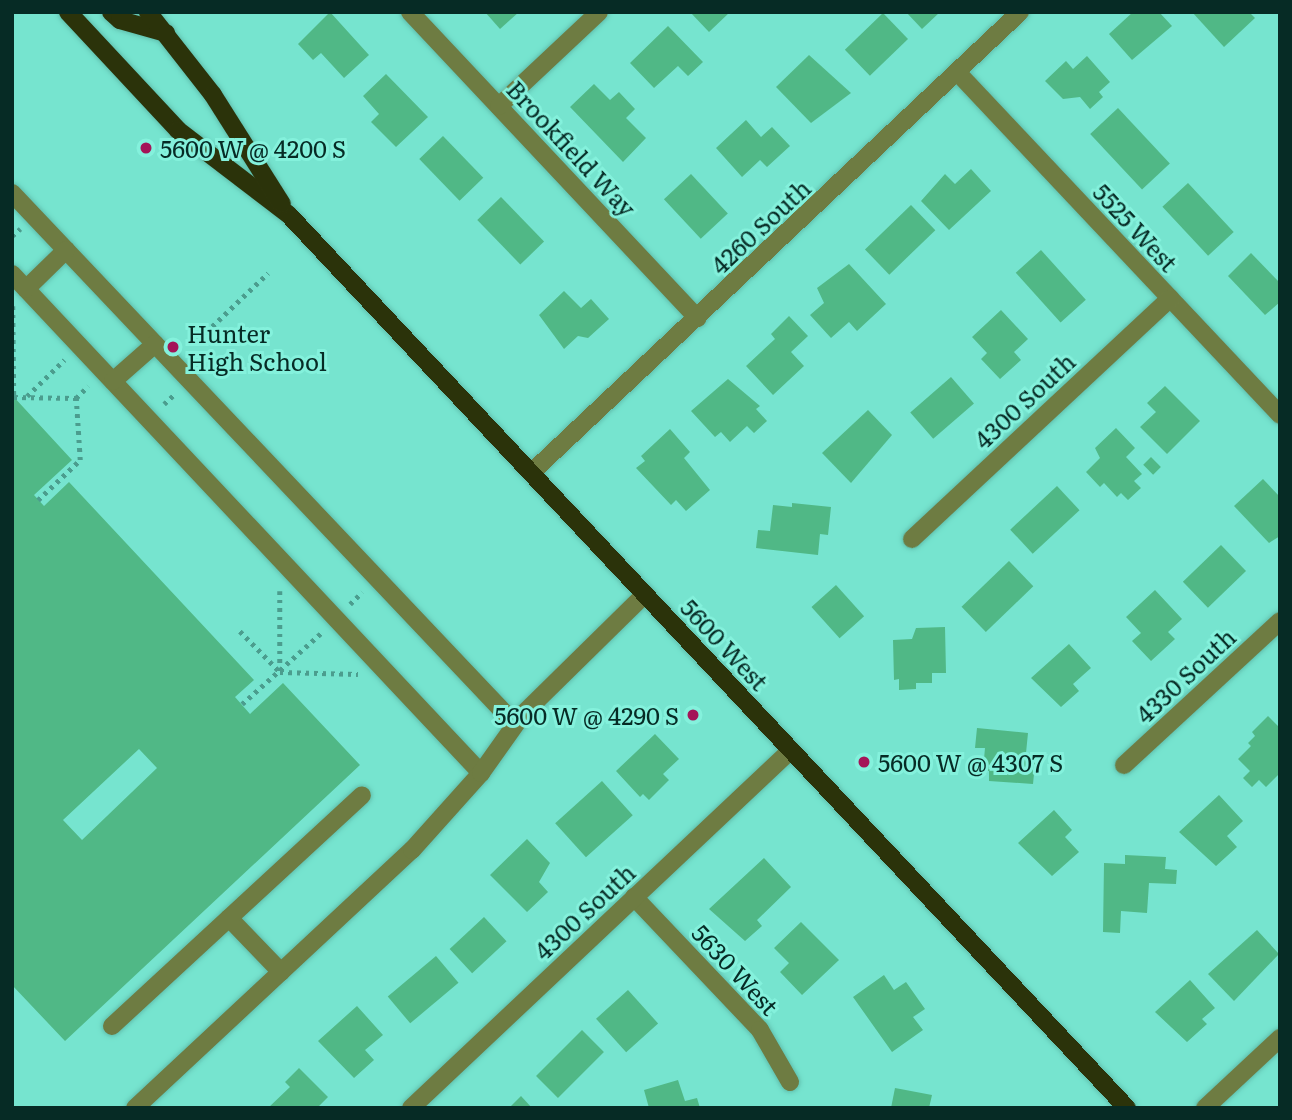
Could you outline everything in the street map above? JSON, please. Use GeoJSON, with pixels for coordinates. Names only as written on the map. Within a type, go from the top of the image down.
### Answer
{"type":"FeatureCollection","features":[{"type":"Feature","properties":{"kind":"main road","name":"5600 West"},"geometry":{"type":"LineString","coordinates":[[68,12],[178,130],[288,214],[1127,1108]]}},
{"type":"Feature","properties":{"kind":"main road"},"geometry":{"type":"LineString","coordinates":[[111,12],[120,20],[166,33]]}},
{"type":"Feature","properties":{"kind":"main road","name":"5600 West"},"geometry":{"type":"LineString","coordinates":[[148,12],[214,95],[288,214]]}},
{"type":"Feature","properties":{"kind":"street","name":"Brookfield Way"},"geometry":{"type":"LineString","coordinates":[[410,12],[697,318]]}},
{"type":"Feature","properties":{"kind":"street"},"geometry":{"type":"LineString","coordinates":[[499,106],[599,12]]}},
{"type":"Feature","properties":{"kind":"street","name":"4260 South"},"geometry":{"type":"LineString","coordinates":[[531,473],[1020,12]]}},
{"type":"Feature","properties":{"kind":"street","name":"5525 West"},"geometry":{"type":"LineString","coordinates":[[957,72],[1280,415]]}},
{"type":"Feature","properties":{"kind":"street"},"geometry":{"type":"LineString","coordinates":[[12,193],[515,724]]}},
{"type":"Feature","properties":{"kind":"street"},"geometry":{"type":"LineString","coordinates":[[26,289],[66,250]]}},
{"type":"Feature","properties":{"kind":"street"},"geometry":{"type":"LineString","coordinates":[[12,274],[481,773]]}},
{"type":"Feature","properties":{"kind":"street","name":"4300 South"},"geometry":{"type":"LineString","coordinates":[[912,539],[1170,298]]}},
{"type":"Feature","properties":{"kind":"street"},"geometry":{"type":"LineString","coordinates":[[113,381],[155,344]]}},
{"type":"Feature","properties":{"kind":"street"},"geometry":{"type":"LineString","coordinates":[[135,1108],[412,849],[481,773],[515,724],[584,649],[645,594]]}},
{"type":"Feature","properties":{"kind":"street","name":"4330 South"},"geometry":{"type":"LineString","coordinates":[[1124,765],[1280,621]]}},
{"type":"Feature","properties":{"kind":"street","name":"4300 South"},"geometry":{"type":"LineString","coordinates":[[411,1108],[791,750]]}},
{"type":"Feature","properties":{"kind":"street"},"geometry":{"type":"LineString","coordinates":[[112,1026],[362,796]]}},
{"type":"Feature","properties":{"kind":"street","name":"5630 West"},"geometry":{"type":"LineString","coordinates":[[634,897],[760,1030],[790,1082]]}},
{"type":"Feature","properties":{"kind":"street"},"geometry":{"type":"LineString","coordinates":[[229,918],[281,972]]}},
{"type":"Feature","properties":{"kind":"street"},"geometry":{"type":"LineString","coordinates":[[1205,1108],[1280,1038]]}},
{"type":"Feature","properties":{"kind":"path"},"geometry":{"type":"LineString","coordinates":[[200,338],[268,273]]}},
{"type":"Feature","properties":{"kind":"path"},"geometry":{"type":"LineString","coordinates":[[13,306],[14,397],[76,398],[88,386]]}},
{"type":"Feature","properties":{"kind":"path"},"geometry":{"type":"LineString","coordinates":[[27,397],[64,360]]}},
{"type":"Feature","properties":{"kind":"path"},"geometry":{"type":"LineString","coordinates":[[38,500],[80,460],[76,398]]}},
{"type":"Feature","properties":{"kind":"path"},"geometry":{"type":"LineString","coordinates":[[280,590],[280,672]]}},
{"type":"Feature","properties":{"kind":"path"},"geometry":{"type":"LineString","coordinates":[[240,631],[280,672],[359,674]]}},
{"type":"Feature","properties":{"kind":"path"},"geometry":{"type":"LineString","coordinates":[[242,704],[321,633]]}},
{"type":"Feature","properties":{"kind":"building"},"geometry":{"type":"Polygon","coordinates":[[[330,12],[369,55],[344,78],[321,53],[313,60],[298,44],[330,12]]]}},
{"type":"Feature","properties":{"kind":"building"},"geometry":{"type":"Polygon","coordinates":[[[485,12],[519,12],[500,29],[485,12]]]}},
{"type":"Feature","properties":{"kind":"building"},"geometry":{"type":"Polygon","coordinates":[[[690,12],[730,12],[709,32],[690,12]]]}},
{"type":"Feature","properties":{"kind":"building"},"geometry":{"type":"Polygon","coordinates":[[[906,12],[940,12],[922,29],[906,12]]]}},
{"type":"Feature","properties":{"kind":"building"},"geometry":{"type":"Polygon","coordinates":[[[1133,12],[1159,12],[1172,26],[1132,60],[1109,34],[1133,12]]]}},
{"type":"Feature","properties":{"kind":"building"},"geometry":{"type":"Polygon","coordinates":[[[1192,12],[1249,12],[1255,18],[1224,47],[1192,12]]]}},
{"type":"Feature","properties":{"kind":"building"},"geometry":{"type":"Polygon","coordinates":[[[883,13],[908,39],[870,76],[845,50],[883,13]]]}},
{"type":"Feature","properties":{"kind":"building"},"geometry":{"type":"Polygon","coordinates":[[[668,26],[703,62],[688,76],[678,66],[654,88],[630,63],[668,26]]]}},
{"type":"Feature","properties":{"kind":"building"},"geometry":{"type":"Polygon","coordinates":[[[809,55],[851,93],[811,123],[776,87],[809,55]]]}},
{"type":"Feature","properties":{"kind":"building"},"geometry":{"type":"Polygon","coordinates":[[[1087,56],[1110,82],[1099,92],[1103,97],[1090,109],[1080,97],[1063,99],[1045,81],[1066,61],[1073,69],[1087,56]]]}},
{"type":"Feature","properties":{"kind":"building"},"geometry":{"type":"Polygon","coordinates":[[[386,74],[428,117],[396,147],[371,122],[379,114],[363,96],[386,74]]]}},
{"type":"Feature","properties":{"kind":"building"},"geometry":{"type":"Polygon","coordinates":[[[594,84],[610,100],[619,92],[635,109],[626,118],[646,138],[623,162],[570,107],[594,84]]]}},
{"type":"Feature","properties":{"kind":"building"},"geometry":{"type":"Polygon","coordinates":[[[1118,108],[1170,164],[1142,189],[1090,134],[1118,108]]]}},
{"type":"Feature","properties":{"kind":"building"},"geometry":{"type":"Polygon","coordinates":[[[746,120],[761,137],[772,127],[790,146],[767,167],[760,160],[742,177],[716,148],[746,120]]]}},
{"type":"Feature","properties":{"kind":"building"},"geometry":{"type":"Polygon","coordinates":[[[443,136],[483,178],[460,201],[419,159],[443,136]]]}},
{"type":"Feature","properties":{"kind":"building"},"geometry":{"type":"Polygon","coordinates":[[[971,169],[991,191],[949,230],[921,201],[945,174],[955,184],[971,169]]]}},
{"type":"Feature","properties":{"kind":"building"},"geometry":{"type":"Polygon","coordinates":[[[691,174],[728,213],[701,239],[664,199],[691,174]]]}},
{"type":"Feature","properties":{"kind":"building"},"geometry":{"type":"Polygon","coordinates":[[[1188,183],[1234,232],[1208,256],[1162,207],[1188,183]]]}},
{"type":"Feature","properties":{"kind":"building"},"geometry":{"type":"Polygon","coordinates":[[[501,197],[544,242],[520,265],[477,220],[501,197]]]}},
{"type":"Feature","properties":{"kind":"building"},"geometry":{"type":"Polygon","coordinates":[[[911,205],[935,230],[889,275],[865,249],[911,205]]]}},
{"type":"Feature","properties":{"kind":"building"},"geometry":{"type":"Polygon","coordinates":[[[1041,250],[1086,300],[1061,323],[1016,273],[1041,250]]]}},
{"type":"Feature","properties":{"kind":"building"},"geometry":{"type":"Polygon","coordinates":[[[1251,253],[1280,283],[1280,302],[1265,315],[1228,276],[1251,253]]]}},
{"type":"Feature","properties":{"kind":"building"},"geometry":{"type":"Polygon","coordinates":[[[849,264],[886,304],[857,331],[849,322],[831,338],[810,315],[824,303],[817,288],[849,264]]]}},
{"type":"Feature","properties":{"kind":"building"},"geometry":{"type":"Polygon","coordinates":[[[564,291],[581,308],[591,299],[609,319],[588,338],[578,336],[564,349],[539,315],[564,291]]]}},
{"type":"Feature","properties":{"kind":"building"},"geometry":{"type":"Polygon","coordinates":[[[1001,310],[1028,339],[1014,352],[1021,360],[1000,379],[981,359],[987,353],[972,337],[1001,310]]]}},
{"type":"Feature","properties":{"kind":"building"},"geometry":{"type":"Polygon","coordinates":[[[789,316],[808,336],[791,352],[804,366],[773,395],[746,366],[775,339],[771,334],[789,316]]]}},
{"type":"Feature","properties":{"kind":"building"},"geometry":{"type":"Polygon","coordinates":[[[951,377],[974,403],[933,439],[910,412],[951,377]]]}},
{"type":"Feature","properties":{"kind":"building"},"geometry":{"type":"Polygon","coordinates":[[[728,379],[760,406],[756,409],[767,421],[754,433],[747,426],[730,442],[721,432],[715,437],[691,411],[728,379]]]}},
{"type":"Feature","properties":{"kind":"building"},"geometry":{"type":"Polygon","coordinates":[[[1165,386],[1200,421],[1167,454],[1140,427],[1156,412],[1147,403],[1165,386]]]}},
{"type":"Feature","properties":{"kind":"building"},"geometry":{"type":"Polygon","coordinates":[[[12,395],[72,460],[34,495],[44,506],[69,482],[254,680],[235,697],[250,714],[283,683],[360,765],[65,1041],[12,985],[12,395]],[[139,749],[63,820],[82,840],[157,768],[139,749]]]}},
{"type":"Feature","properties":{"kind":"building"},"geometry":{"type":"Polygon","coordinates":[[[868,410],[892,435],[851,483],[822,453],[868,410]]]}},
{"type":"Feature","properties":{"kind":"building"},"geometry":{"type":"Polygon","coordinates":[[[1116,428],[1135,448],[1126,457],[1142,474],[1134,481],[1141,488],[1128,500],[1121,493],[1117,497],[1104,483],[1100,487],[1086,472],[1100,458],[1095,448],[1116,428]]]}},
{"type":"Feature","properties":{"kind":"building"},"geometry":{"type":"Polygon","coordinates":[[[670,429],[690,452],[684,458],[710,490],[686,511],[676,500],[671,505],[636,468],[645,461],[641,456],[670,429]]]}},
{"type":"Feature","properties":{"kind":"building"},"geometry":{"type":"Polygon","coordinates":[[[1151,457],[1161,467],[1153,475],[1143,465],[1151,457]]]}},
{"type":"Feature","properties":{"kind":"building"},"geometry":{"type":"Polygon","coordinates":[[[1263,479],[1280,497],[1280,536],[1269,543],[1234,506],[1263,479]]]}},
{"type":"Feature","properties":{"kind":"building"},"geometry":{"type":"Polygon","coordinates":[[[1057,486],[1080,510],[1033,554],[1010,530],[1057,486]]]}},
{"type":"Feature","properties":{"kind":"building"},"geometry":{"type":"Polygon","coordinates":[[[792,503],[831,507],[828,535],[820,534],[818,555],[756,548],[758,530],[770,531],[773,505],[792,507],[792,503]]]}},
{"type":"Feature","properties":{"kind":"building"},"geometry":{"type":"Polygon","coordinates":[[[1221,545],[1246,571],[1208,608],[1183,582],[1221,545]]]}},
{"type":"Feature","properties":{"kind":"building"},"geometry":{"type":"Polygon","coordinates":[[[1009,561],[1033,586],[986,632],[962,607],[1009,561]]]}},
{"type":"Feature","properties":{"kind":"building"},"geometry":{"type":"Polygon","coordinates":[[[836,585],[864,616],[840,638],[811,607],[836,585]]]}},
{"type":"Feature","properties":{"kind":"building"},"geometry":{"type":"Polygon","coordinates":[[[1155,590],[1182,619],[1168,632],[1175,639],[1151,661],[1132,641],[1141,633],[1126,617],[1155,590]]]}},
{"type":"Feature","properties":{"kind":"building"},"geometry":{"type":"Polygon","coordinates":[[[945,627],[946,673],[932,673],[932,683],[916,683],[916,689],[899,690],[899,679],[894,680],[893,640],[912,639],[916,628],[945,627]]]}},
{"type":"Feature","properties":{"kind":"building"},"geometry":{"type":"Polygon","coordinates":[[[1069,644],[1091,668],[1073,684],[1079,691],[1061,707],[1031,678],[1069,644]]]}},
{"type":"Feature","properties":{"kind":"building"},"geometry":{"type":"Polygon","coordinates":[[[1268,716],[1280,728],[1280,773],[1266,787],[1259,780],[1252,787],[1243,778],[1250,771],[1238,759],[1251,746],[1248,743],[1255,736],[1252,732],[1268,716]]]}},
{"type":"Feature","properties":{"kind":"building"},"geometry":{"type":"Polygon","coordinates":[[[977,728],[1028,733],[1026,753],[1036,754],[1033,784],[989,781],[989,771],[983,770],[985,748],[975,748],[977,728]]]}},
{"type":"Feature","properties":{"kind":"building"},"geometry":{"type":"Polygon","coordinates":[[[655,734],[679,759],[663,774],[669,780],[649,800],[643,794],[640,797],[616,771],[655,734]]]}},
{"type":"Feature","properties":{"kind":"building"},"geometry":{"type":"Polygon","coordinates":[[[602,781],[633,815],[586,857],[555,823],[602,781]]]}},
{"type":"Feature","properties":{"kind":"building"},"geometry":{"type":"Polygon","coordinates":[[[1219,795],[1243,821],[1227,836],[1237,847],[1216,866],[1179,832],[1219,795]]]}},
{"type":"Feature","properties":{"kind":"building"},"geometry":{"type":"Polygon","coordinates":[[[1054,810],[1072,830],[1065,837],[1079,852],[1052,876],[1018,843],[1054,810]]]}},
{"type":"Feature","properties":{"kind":"building"},"geometry":{"type":"Polygon","coordinates":[[[527,839],[550,863],[539,882],[548,892],[527,912],[490,875],[527,839]]]}},
{"type":"Feature","properties":{"kind":"building"},"geometry":{"type":"Polygon","coordinates":[[[1125,855],[1166,857],[1165,869],[1177,870],[1176,884],[1149,883],[1147,913],[1121,911],[1120,933],[1103,932],[1104,863],[1125,864],[1125,855]]]}},
{"type":"Feature","properties":{"kind":"building"},"geometry":{"type":"Polygon","coordinates":[[[764,858],[791,887],[757,920],[762,926],[745,941],[709,909],[764,858]]]}},
{"type":"Feature","properties":{"kind":"building"},"geometry":{"type":"Polygon","coordinates":[[[484,917],[507,941],[472,973],[450,949],[484,917]]]}},
{"type":"Feature","properties":{"kind":"building"},"geometry":{"type":"Polygon","coordinates":[[[801,922],[839,960],[802,995],[780,972],[789,963],[774,948],[801,922]]]}},
{"type":"Feature","properties":{"kind":"building"},"geometry":{"type":"Polygon","coordinates":[[[1257,930],[1279,954],[1234,1001],[1208,974],[1257,930]]]}},
{"type":"Feature","properties":{"kind":"building"},"geometry":{"type":"Polygon","coordinates":[[[436,956],[458,983],[410,1023],[388,996],[436,956]]]}},
{"type":"Feature","properties":{"kind":"building"},"geometry":{"type":"Polygon","coordinates":[[[884,975],[894,990],[906,982],[925,1009],[913,1017],[923,1030],[892,1052],[853,997],[884,975]]]}},
{"type":"Feature","properties":{"kind":"building"},"geometry":{"type":"Polygon","coordinates":[[[1190,980],[1215,1008],[1202,1019],[1207,1024],[1187,1042],[1155,1012],[1190,980]]]}},
{"type":"Feature","properties":{"kind":"building"},"geometry":{"type":"Polygon","coordinates":[[[628,990],[658,1023],[626,1052],[596,1019],[628,990]]]}},
{"type":"Feature","properties":{"kind":"building"},"geometry":{"type":"Polygon","coordinates":[[[357,1006],[383,1035],[365,1050],[374,1060],[354,1078],[318,1041],[357,1006]]]}},
{"type":"Feature","properties":{"kind":"building"},"geometry":{"type":"Polygon","coordinates":[[[582,1030],[604,1052],[558,1098],[536,1076],[582,1030]]]}},
{"type":"Feature","properties":{"kind":"building"},"geometry":{"type":"Polygon","coordinates":[[[299,1068],[328,1097],[317,1108],[268,1108],[290,1087],[285,1082],[299,1068]]]}},
{"type":"Feature","properties":{"kind":"building"},"geometry":{"type":"Polygon","coordinates":[[[678,1080],[685,1101],[697,1098],[700,1108],[649,1108],[644,1090],[678,1080]]]}},
{"type":"Feature","properties":{"kind":"building"},"geometry":{"type":"Polygon","coordinates":[[[895,1088],[932,1095],[929,1108],[891,1108],[895,1088]]]}},
{"type":"Feature","properties":{"kind":"building"},"geometry":{"type":"Polygon","coordinates":[[[521,1096],[532,1108],[509,1108],[521,1096]]]}},
{"type":"Feature","properties":{"kind":"place","name":"5600 W @ 4200 S"},"geometry":{"type":"Point","coordinates":[146,148]}},
{"type":"Feature","properties":{"kind":"place","name":"Hunter High School"},"geometry":{"type":"Point","coordinates":[173,347]}},
{"type":"Feature","properties":{"kind":"place","name":"5600 W @ 4290 S"},"geometry":{"type":"Point","coordinates":[693,715]}},
{"type":"Feature","properties":{"kind":"place","name":"5600 W @ 4307 S"},"geometry":{"type":"Point","coordinates":[864,762]}}]}
